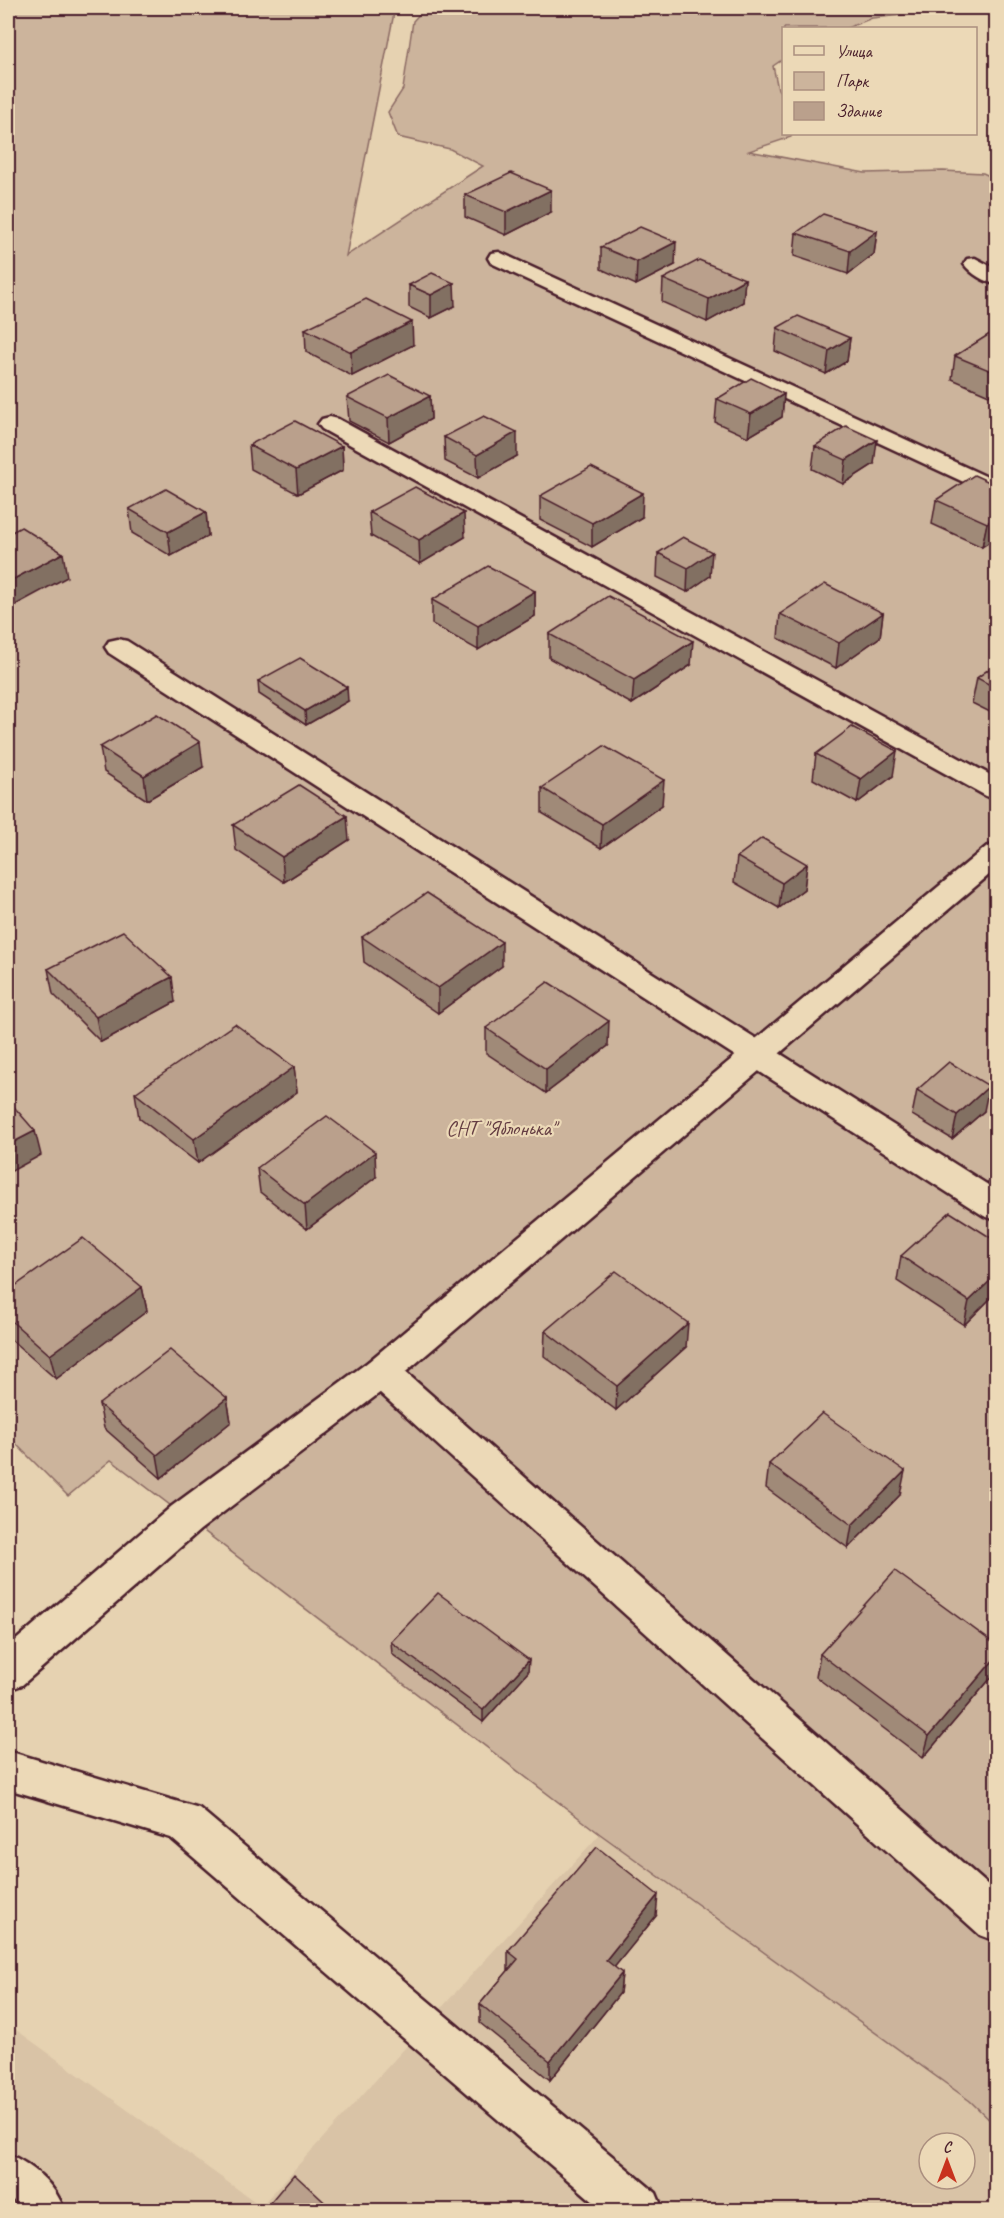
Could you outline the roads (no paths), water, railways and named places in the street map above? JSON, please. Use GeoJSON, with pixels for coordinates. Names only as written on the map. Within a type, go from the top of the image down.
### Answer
{"type":"FeatureCollection","features":[{"type":"Feature","properties":{"kind":"street"},"geometry":{"type":"LineString","coordinates":[[499,258],[996,490]]}},
{"type":"Feature","properties":{"kind":"street"},"geometry":{"type":"LineString","coordinates":[[975,264],[996,278]]}},
{"type":"Feature","properties":{"kind":"street"},"geometry":{"type":"LineString","coordinates":[[330,424],[996,790]]}},
{"type":"Feature","properties":{"kind":"street"},"geometry":{"type":"LineString","coordinates":[[118,647],[996,1207]]}},
{"type":"Feature","properties":{"kind":"street"},"geometry":{"type":"LineString","coordinates":[[8,1672],[186,1518],[381,1372],[996,854]]}},
{"type":"Feature","properties":{"kind":"street"},"geometry":{"type":"LineString","coordinates":[[381,1372],[996,1920]]}},
{"type":"Feature","properties":{"kind":"street"},"geometry":{"type":"LineString","coordinates":[[8,1770],[184,1822],[639,2211]]}},
{"type":"Feature","properties":{"kind":"street"},"geometry":{"type":"LineString","coordinates":[[8,2178],[40,2211]]}},
{"type":"Feature","properties":{"kind":"park label","name":"СНТ \"Яблонька\""},"geometry":{"type":"Point","coordinates":[501,1128]}}]}
